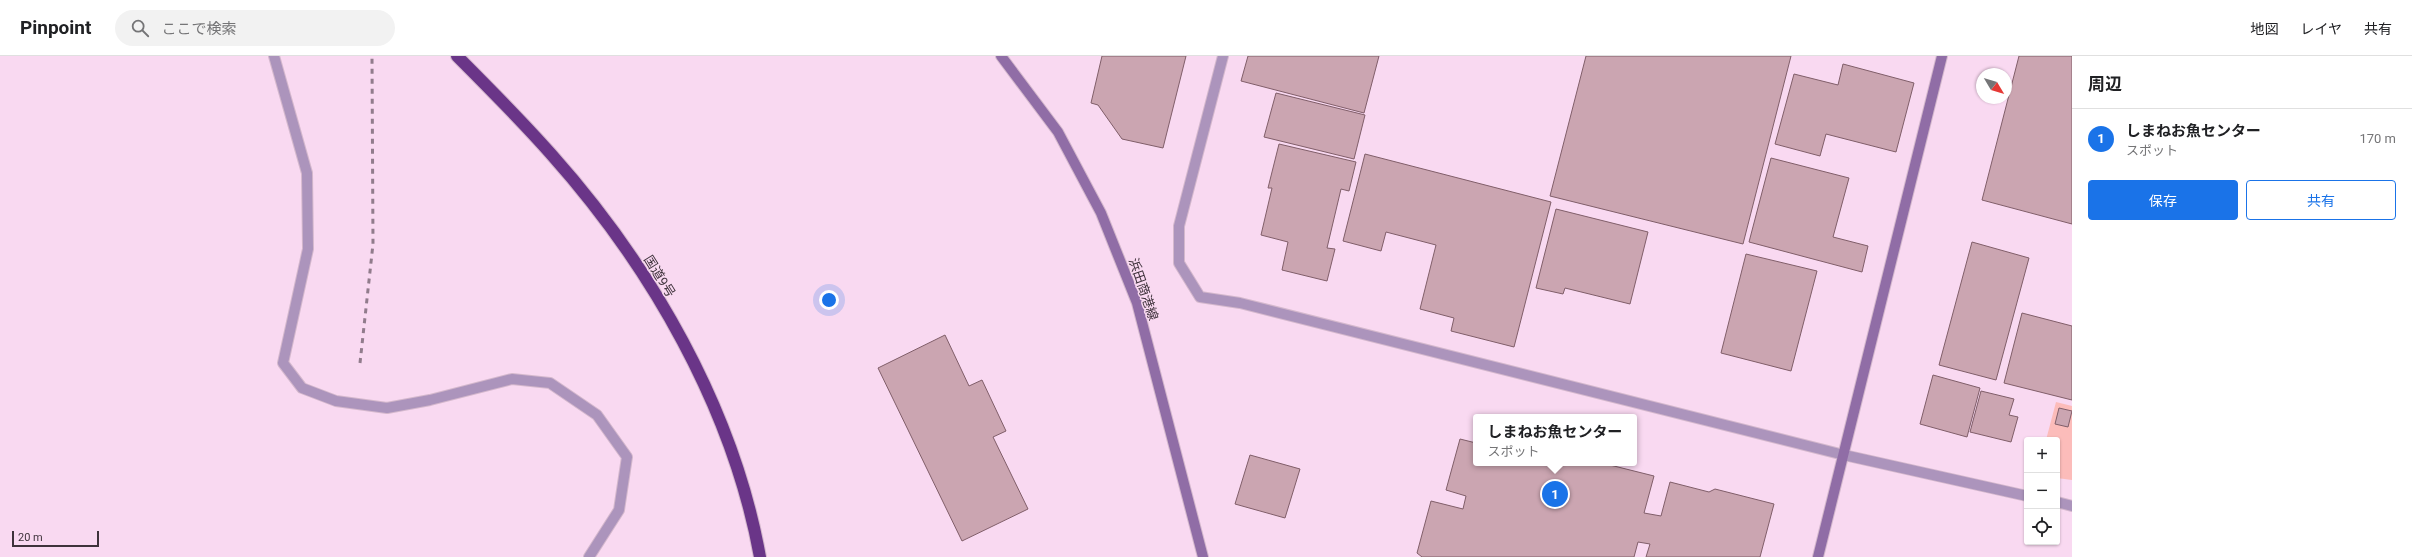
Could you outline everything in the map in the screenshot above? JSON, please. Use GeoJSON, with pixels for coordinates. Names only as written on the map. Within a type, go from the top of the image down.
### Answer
{"type":"FeatureCollection","features":[{"type":"Feature","properties":{"kind":"highway","name":"国道9号"},"geometry":{"type":"LineString","coordinates":[[457,56],[551,154],[595,208],[653,290],[705,389],[728,442],[745,494],[760,557]]}},
{"type":"Feature","properties":{"kind":"main road","name":"浜田商港線"},"geometry":{"type":"LineString","coordinates":[[1001,56],[1058,132],[1101,213],[1138,303],[1203,557]]}},
{"type":"Feature","properties":{"kind":"main road"},"geometry":{"type":"LineString","coordinates":[[1818,557],[1942,56]]}},
{"type":"Feature","properties":{"kind":"street"},"geometry":{"type":"LineString","coordinates":[[274,56],[307,173],[308,248],[283,363],[302,388],[336,401],[387,408],[430,400],[512,379],[550,383],[597,415],[627,457],[619,510],[589,557]]}},
{"type":"Feature","properties":{"kind":"street"},"geometry":{"type":"LineString","coordinates":[[1223,56],[1179,226],[1179,263],[1200,297],[1240,303],[1844,455],[2024,495]]}},
{"type":"Feature","properties":{"kind":"street"},"geometry":{"type":"LineString","coordinates":[[2060,503],[2072,506]]}},
{"type":"Feature","properties":{"kind":"shaded area"},"geometry":{"type":"Polygon","coordinates":[[[2056,402],[2072,406],[2072,480],[2060,478],[2060,437],[2047,437],[2056,402]]]}},
{"type":"Feature","properties":{"kind":"building"},"geometry":{"type":"Polygon","coordinates":[[[1102,56],[1186,56],[1163,148],[1122,139],[1098,105],[1091,103],[1102,56]]]}},
{"type":"Feature","properties":{"kind":"building"},"geometry":{"type":"Polygon","coordinates":[[[1248,56],[1379,56],[1364,113],[1241,81],[1248,56]]]}},
{"type":"Feature","properties":{"kind":"building"},"geometry":{"type":"Polygon","coordinates":[[[1586,56],[1791,56],[1743,244],[1550,196],[1586,56]]]}},
{"type":"Feature","properties":{"kind":"building"},"geometry":{"type":"Polygon","coordinates":[[[2019,56],[2072,56],[2072,224],[1982,200],[2007,104],[2012,104],[2012,83],[2019,56]]]}},
{"type":"Feature","properties":{"kind":"building"},"geometry":{"type":"Polygon","coordinates":[[[1843,64],[1914,83],[1896,152],[1826,134],[1820,156],[1775,144],[1794,74],[1838,85],[1843,64]]]}},
{"type":"Feature","properties":{"kind":"building"},"geometry":{"type":"Polygon","coordinates":[[[1276,93],[1365,115],[1354,159],[1264,137],[1276,93]]]}},
{"type":"Feature","properties":{"kind":"building"},"geometry":{"type":"Polygon","coordinates":[[[1279,144],[1356,162],[1349,191],[1341,189],[1327,248],[1335,249],[1327,281],[1282,270],[1288,242],[1261,235],[1272,188],[1268,188],[1279,144]]]}},
{"type":"Feature","properties":{"kind":"building"},"geometry":{"type":"Polygon","coordinates":[[[1365,154],[1551,202],[1514,347],[1451,331],[1454,318],[1420,309],[1436,245],[1386,232],[1381,251],[1343,241],[1365,154]]]}},
{"type":"Feature","properties":{"kind":"building"},"geometry":{"type":"Polygon","coordinates":[[[1771,158],[1849,178],[1833,237],[1868,246],[1862,272],[1749,242],[1771,158]]]}},
{"type":"Feature","properties":{"kind":"building"},"geometry":{"type":"Polygon","coordinates":[[[1556,209],[1648,232],[1630,304],[1565,288],[1563,294],[1536,288],[1556,209]]]}},
{"type":"Feature","properties":{"kind":"building"},"geometry":{"type":"Polygon","coordinates":[[[1972,242],[2029,258],[1996,380],[1939,365],[1972,242]]]}},
{"type":"Feature","properties":{"kind":"building"},"geometry":{"type":"Polygon","coordinates":[[[1746,254],[1817,271],[1791,371],[1721,353],[1746,254]]]}},
{"type":"Feature","properties":{"kind":"building"},"geometry":{"type":"Polygon","coordinates":[[[2022,313],[2072,326],[2072,400],[2004,383],[2022,313]]]}},
{"type":"Feature","properties":{"kind":"building"},"geometry":{"type":"Polygon","coordinates":[[[945,335],[969,386],[982,380],[1006,431],[993,437],[1028,509],[962,541],[878,368],[945,335]]]}},
{"type":"Feature","properties":{"kind":"building"},"geometry":{"type":"Polygon","coordinates":[[[1933,375],[1980,388],[1967,437],[1920,424],[1933,375]]]}},
{"type":"Feature","properties":{"kind":"building"},"geometry":{"type":"Polygon","coordinates":[[[1981,391],[2014,399],[2009,415],[2018,417],[2011,442],[1970,432],[1981,391]]]}},
{"type":"Feature","properties":{"kind":"building"},"geometry":{"type":"Polygon","coordinates":[[[2059,408],[2072,411],[2068,427],[2055,424],[2059,408]]]}},
{"type":"Feature","properties":{"kind":"building"},"geometry":{"type":"Polygon","coordinates":[[[1460,439],[1473,442],[1473,466],[1614,466],[1654,476],[1644,513],[1661,516],[1670,482],[1709,492],[1715,489],[1774,504],[1760,557],[1646,557],[1650,544],[1638,542],[1634,557],[1422,557],[1417,553],[1431,501],[1463,509],[1466,496],[1446,490],[1460,439]]]}},
{"type":"Feature","properties":{"kind":"building"},"geometry":{"type":"Polygon","coordinates":[[[1250,455],[1300,469],[1285,518],[1235,504],[1250,455]]]}},
{"type":"Feature","properties":{"kind":"railway"},"geometry":{"type":"LineString","coordinates":[[360,363],[373,244],[372,56]]}},
{"type":"Feature","properties":{"kind":"place","name":"しまねお魚センター"},"geometry":{"type":"Point","coordinates":[1555,494]}}]}
